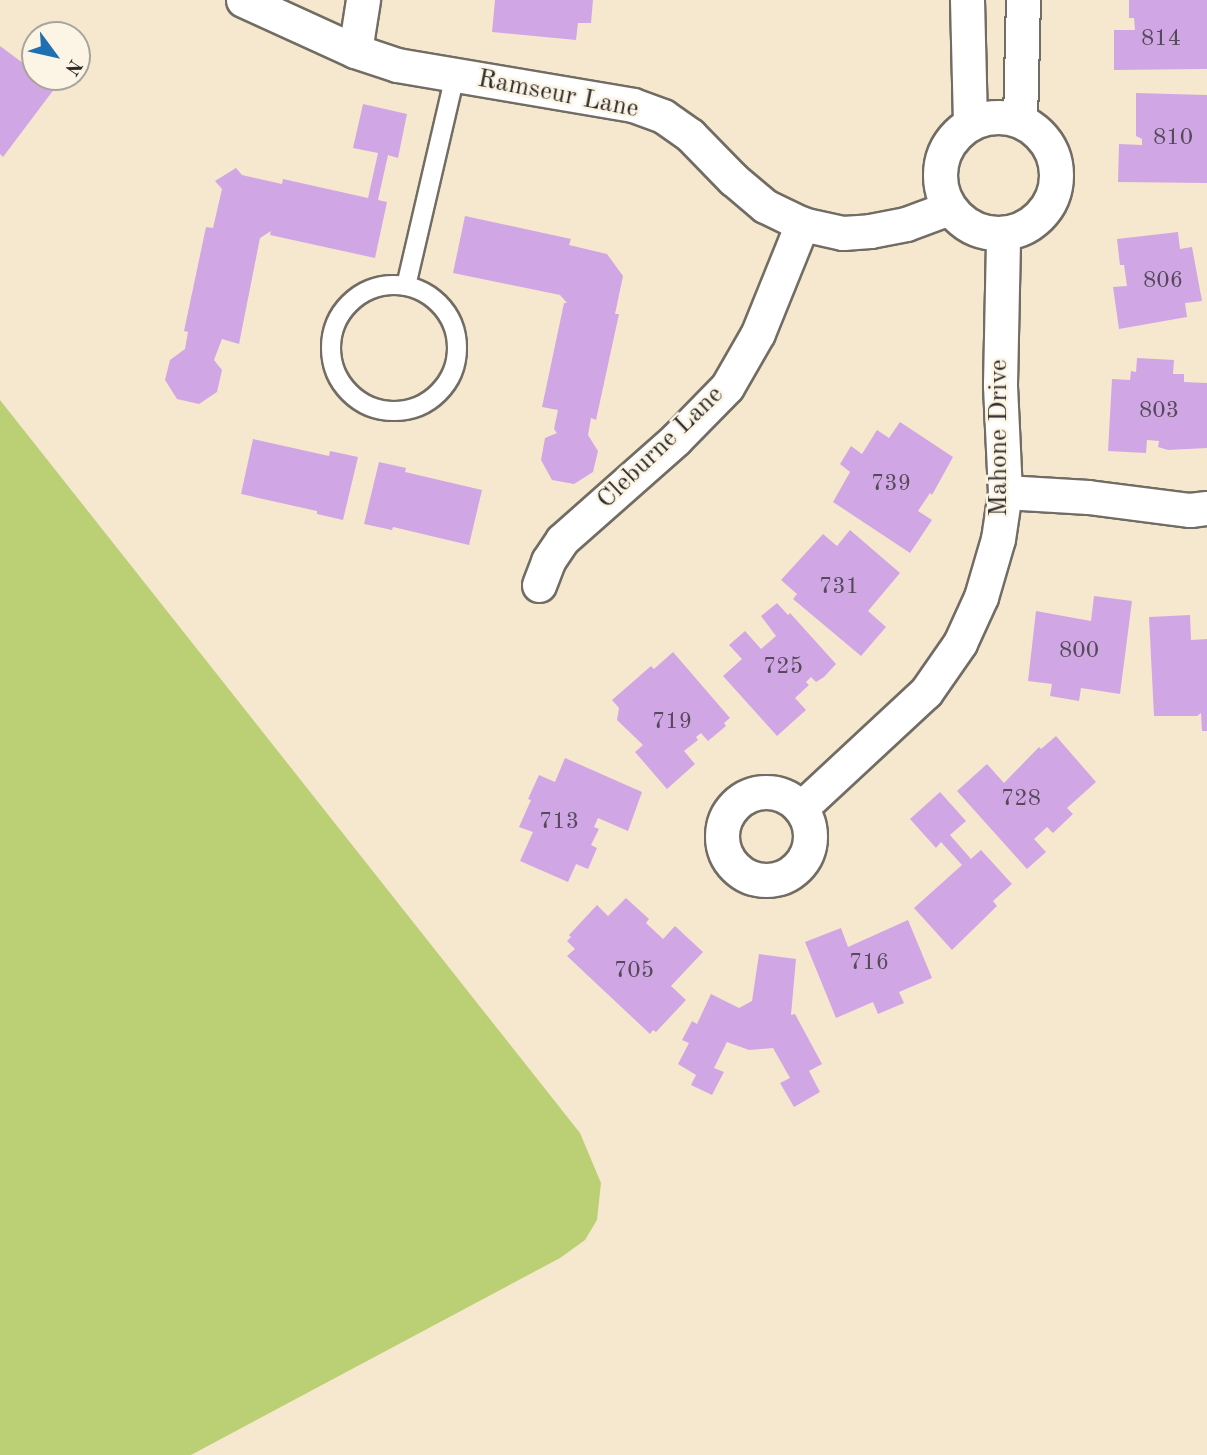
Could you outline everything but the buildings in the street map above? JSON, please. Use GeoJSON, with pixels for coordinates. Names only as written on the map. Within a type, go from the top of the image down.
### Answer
{"type":"FeatureCollection","features":[{"type":"Feature","properties":{"kind":"street","name":"Ramseur Lane"},"geometry":{"type":"LineString","coordinates":[[243,0],[355,51],[397,65],[633,105],[663,117],[690,135],[733,179],[765,206],[802,224],[843,233],[870,232],[906,225],[948,208]]}},
{"type":"Feature","properties":{"kind":"street"},"geometry":{"type":"LineString","coordinates":[[355,51],[363,0]]}},
{"type":"Feature","properties":{"kind":"street"},"geometry":{"type":"LineString","coordinates":[[967,0],[970,123]]}},
{"type":"Feature","properties":{"kind":"street"},"geometry":{"type":"LineString","coordinates":[[1020,120],[1023,0]]}},
{"type":"Feature","properties":{"kind":"street"},"geometry":{"type":"LineString","coordinates":[[992,115],[1020,120],[1042,135],[1053,156],[1056,180],[1050,200],[1035,222],[1003,235],[981,231],[948,208],[940,187],[940,165],[948,145],[970,123],[992,115]]}},
{"type":"Feature","properties":{"kind":"street","name":"Cleburne Lane"},"geometry":{"type":"LineString","coordinates":[[539,585],[548,561],[562,540],[676,439],[727,387],[758,333],[802,224]]}},
{"type":"Feature","properties":{"kind":"street","name":"Mahone Drive"},"geometry":{"type":"LineString","coordinates":[[801,808],[926,692],[960,643],[981,597],[998,539],[1005,492],[1000,384],[1003,235]]}},
{"type":"Feature","properties":{"kind":"street"},"geometry":{"type":"LineString","coordinates":[[1005,492],[1088,497],[1189,510],[1207,508]]}},
{"type":"Feature","properties":{"kind":"lane"},"geometry":{"type":"LineString","coordinates":[[407,286],[455,76]]}},
{"type":"Feature","properties":{"kind":"lane"},"geometry":{"type":"LineString","coordinates":[[384,285],[407,286],[427,296],[449,318],[456,339],[457,360],[449,381],[438,394],[419,406],[395,411],[372,407],[351,394],[336,375],[331,357],[332,333],[342,311],[362,292],[384,285]]}},
{"type":"Feature","properties":{"kind":"green space"},"geometry":{"type":"Polygon","coordinates":[[[0,400],[580,1133],[601,1183],[597,1220],[585,1240],[560,1258],[191,1455],[0,1455],[0,400]]]}}]}
